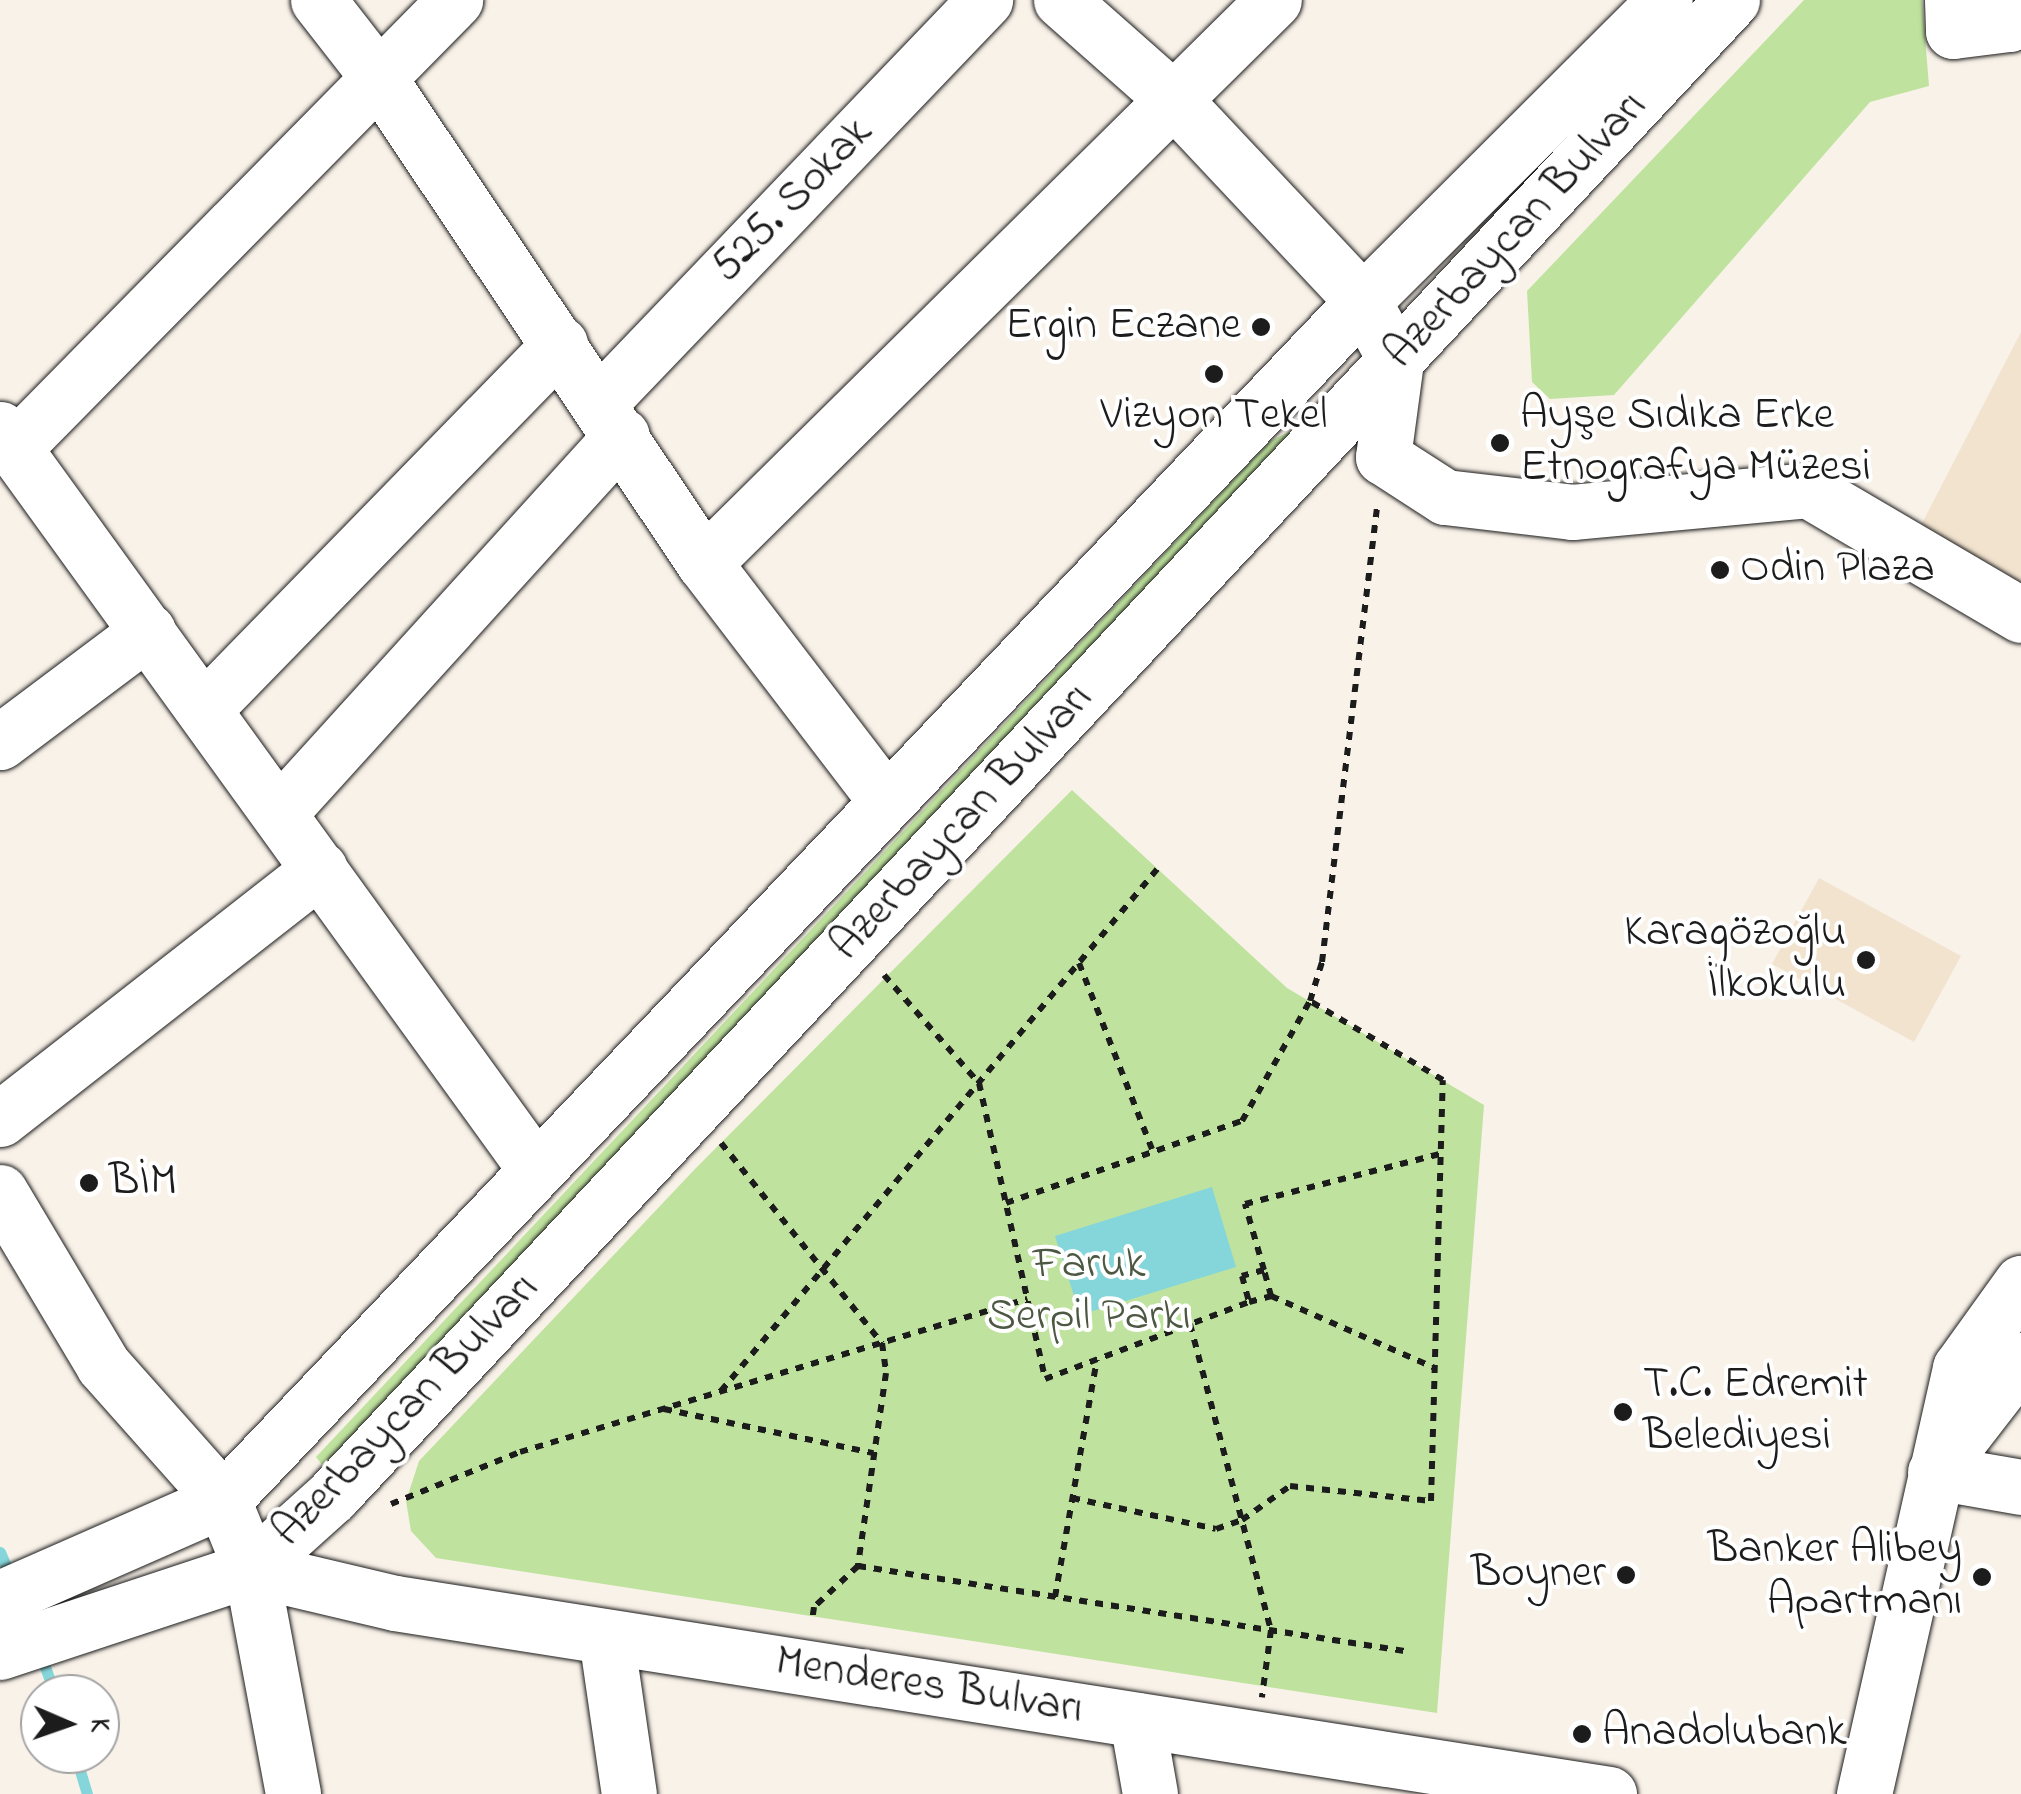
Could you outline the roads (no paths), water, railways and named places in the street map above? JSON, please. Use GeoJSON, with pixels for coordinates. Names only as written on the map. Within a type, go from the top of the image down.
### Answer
{"type":"FeatureCollection","features":[{"type":"Feature","properties":{"kind":"street"},"geometry":{"type":"LineString","coordinates":[[318,0],[378,77],[704,563],[885,800]]}},
{"type":"Feature","properties":{"kind":"street"},"geometry":{"type":"LineString","coordinates":[[455,0],[7,438],[536,1170]]}},
{"type":"Feature","properties":{"kind":"street","name":"525. Sokak"},"geometry":{"type":"LineString","coordinates":[[279,812],[611,419],[985,0]]}},
{"type":"Feature","properties":{"kind":"street"},"geometry":{"type":"LineString","coordinates":[[1061,0],[1173,99],[1363,302],[1396,361],[1383,457],[1445,497],[1572,512],[1808,490],[2021,615]]}},
{"type":"Feature","properties":{"kind":"street"},"geometry":{"type":"LineString","coordinates":[[704,563],[1274,0]]}},
{"type":"Feature","properties":{"kind":"street","name":"Azerbaycan Bulvarı"},"geometry":{"type":"LineString","coordinates":[[0,1598],[135,1544],[223,1500],[1363,302],[1665,0]]}},
{"type":"Feature","properties":{"kind":"street","name":"Azerbaycan Bulvarı"},"geometry":{"type":"LineString","coordinates":[[0,1652],[160,1594],[251,1568],[332,1496],[1732,0]]}},
{"type":"Feature","properties":{"kind":"street"},"geometry":{"type":"LineString","coordinates":[[1952,0],[1953,31],[2009,24],[2007,0]]}},
{"type":"Feature","properties":{"kind":"street"},"geometry":{"type":"LineString","coordinates":[[204,709],[560,344]]}},
{"type":"Feature","properties":{"kind":"street"},"geometry":{"type":"LineString","coordinates":[[0,742],[148,632]]}},
{"type":"Feature","properties":{"kind":"street"},"geometry":{"type":"LineString","coordinates":[[0,1119],[320,869]]}},
{"type":"Feature","properties":{"kind":"street"},"geometry":{"type":"LineString","coordinates":[[0,1192],[103,1365],[223,1500],[251,1568],[293,1794]]}},
{"type":"Feature","properties":{"kind":"street"},"geometry":{"type":"LineString","coordinates":[[1864,1794],[1960,1368],[2021,1283]]}},
{"type":"Feature","properties":{"kind":"street"},"geometry":{"type":"LineString","coordinates":[[1935,1472],[2021,1360]]}},
{"type":"Feature","properties":{"kind":"street"},"geometry":{"type":"LineString","coordinates":[[1935,1472],[2021,1487]]}},
{"type":"Feature","properties":{"kind":"street","name":"Menderes Bulvarı"},"geometry":{"type":"LineString","coordinates":[[251,1568],[395,1603],[1609,1794]]}},
{"type":"Feature","properties":{"kind":"street"},"geometry":{"type":"LineString","coordinates":[[606,1637],[629,1794]]}},
{"type":"Feature","properties":{"kind":"street"},"geometry":{"type":"LineString","coordinates":[[1136,1720],[1150,1794]]}},
{"type":"Feature","properties":{"kind":"water"},"geometry":{"type":"Polygon","coordinates":[[[1212,1187],[1236,1267],[1080,1315],[1055,1236],[1212,1187]]]}},
{"type":"Feature","properties":{"kind":"waterway"},"geometry":{"type":"LineString","coordinates":[[0,1552],[11,1578]]}},
{"type":"Feature","properties":{"kind":"waterway"},"geometry":{"type":"LineString","coordinates":[[41,1656],[48,1674]]}},
{"type":"Feature","properties":{"kind":"waterway"},"geometry":{"type":"LineString","coordinates":[[81,1774],[87,1794]]}},
{"type":"Feature","properties":{"kind":"place","name":"Ergin Eczane"},"geometry":{"type":"Point","coordinates":[1261,327]}},
{"type":"Feature","properties":{"kind":"place","name":"Vizyon Tekel"},"geometry":{"type":"Point","coordinates":[1214,374]}},
{"type":"Feature","properties":{"kind":"place","name":"Ayşe Sıdıka Erke Etnografya Müzesi"},"geometry":{"type":"Point","coordinates":[1500,443]}},
{"type":"Feature","properties":{"kind":"place","name":"Odin Plaza"},"geometry":{"type":"Point","coordinates":[1720,570]}},
{"type":"Feature","properties":{"kind":"place","name":"Karagözoğlu İlkokulu"},"geometry":{"type":"Point","coordinates":[1866,960]}},
{"type":"Feature","properties":{"kind":"place","name":"BİM"},"geometry":{"type":"Point","coordinates":[89,1183]}},
{"type":"Feature","properties":{"kind":"place","name":"T.C. Edremit Belediyesi"},"geometry":{"type":"Point","coordinates":[1623,1412]}},
{"type":"Feature","properties":{"kind":"place","name":"Boyner"},"geometry":{"type":"Point","coordinates":[1626,1575]}},
{"type":"Feature","properties":{"kind":"place","name":"Banker Alibey Apartmanı"},"geometry":{"type":"Point","coordinates":[1982,1577]}},
{"type":"Feature","properties":{"kind":"place","name":"Anadolubank"},"geometry":{"type":"Point","coordinates":[1582,1734]}},
{"type":"Feature","properties":{"kind":"park label","name":"Faruk Serpil Parkı"},"geometry":{"type":"Point","coordinates":[1089,1292]}}]}
